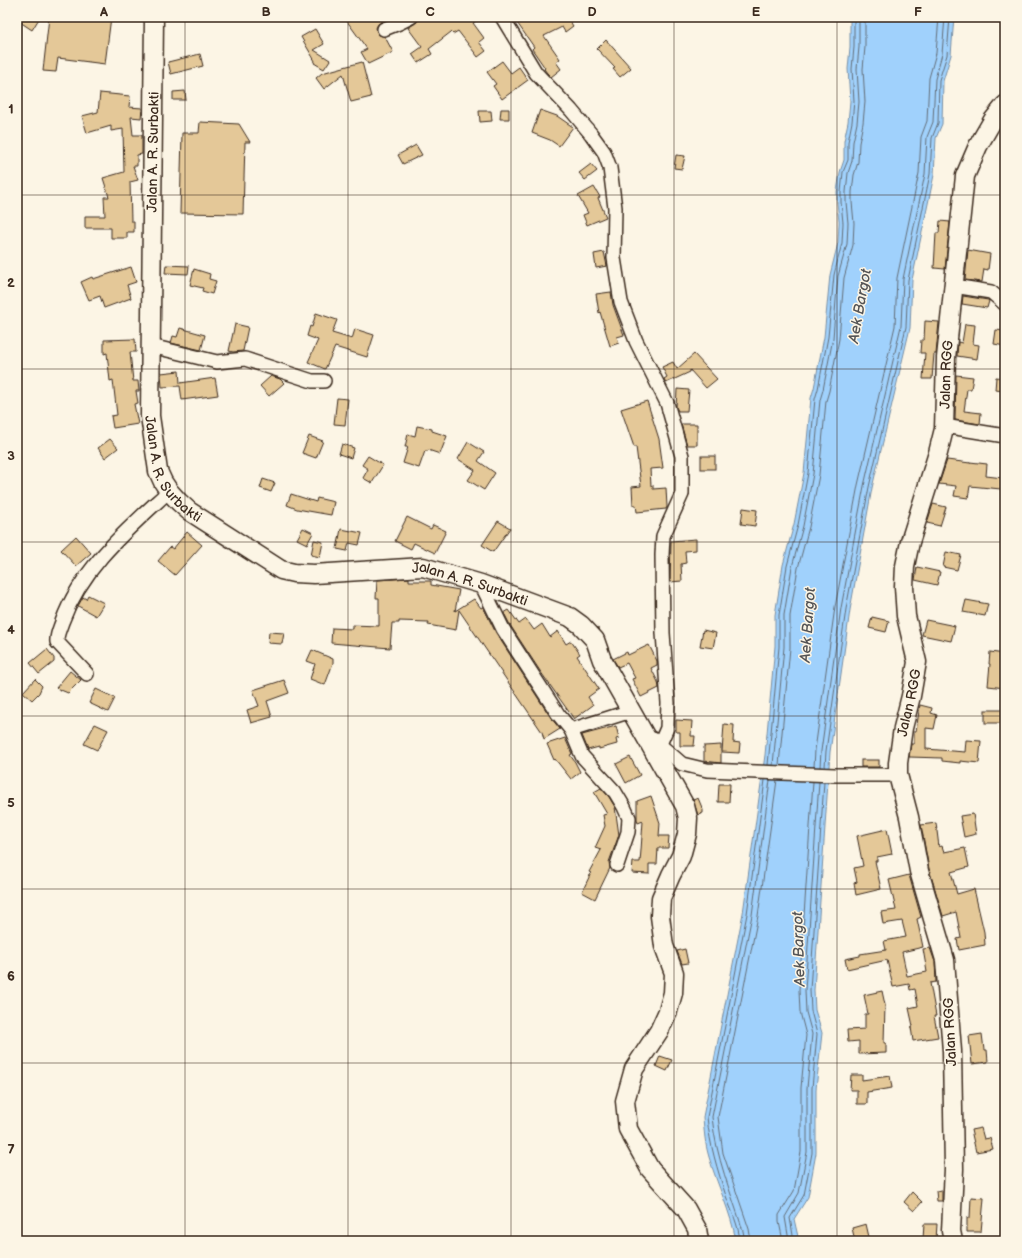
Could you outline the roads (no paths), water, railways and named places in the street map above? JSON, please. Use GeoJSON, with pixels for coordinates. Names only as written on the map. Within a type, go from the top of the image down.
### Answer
{"type":"FeatureCollection","features":[{"type":"Feature","properties":{"kind":"main road","name":"Jalan A. R. Surbakti"},"geometry":{"type":"LineString","coordinates":[[154,17],[150,416],[158,472],[169,491],[190,511],[281,570],[294,573],[314,574],[423,567],[481,584],[570,616],[581,624],[595,640],[602,660],[685,806],[688,818],[688,834],[682,856],[671,874],[661,898],[660,916],[664,946],[674,973],[674,993],[659,1031],[634,1069],[625,1101],[628,1129],[650,1169],[686,1209],[697,1229],[699,1241]]}},
{"type":"Feature","properties":{"kind":"main road","name":"Jalan RGG"},"geometry":{"type":"LineString","coordinates":[[953,1241],[951,1230],[954,1169],[952,1051],[945,960],[920,871],[909,817],[898,775],[903,728],[917,662],[906,616],[904,566],[938,453],[944,426],[946,358],[965,176],[978,146],[993,120],[1005,105]]}},
{"type":"Feature","properties":{"kind":"street"},"geometry":{"type":"LineString","coordinates":[[384,29],[394,26],[411,17]]}},
{"type":"Feature","properties":{"kind":"street"},"geometry":{"type":"LineString","coordinates":[[502,17],[536,73],[571,110],[604,152],[610,168],[615,208],[614,258],[621,302],[639,347],[667,403],[682,456],[682,494],[663,536],[664,633],[668,703],[667,728],[660,744]]}},
{"type":"Feature","properties":{"kind":"street"},"geometry":{"type":"LineString","coordinates":[[954,286],[991,292],[1005,304]]}},
{"type":"Feature","properties":{"kind":"street"},"geometry":{"type":"LineString","coordinates":[[151,346],[217,362],[246,360],[312,381],[324,381]]}},
{"type":"Feature","properties":{"kind":"street"},"geometry":{"type":"LineString","coordinates":[[944,426],[1005,436]]}},
{"type":"Feature","properties":{"kind":"street"},"geometry":{"type":"LineString","coordinates":[[87,674],[57,642],[66,612],[87,574],[120,538],[169,491]]}},
{"type":"Feature","properties":{"kind":"street"},"geometry":{"type":"LineString","coordinates":[[481,584],[503,629],[558,714],[571,730],[582,756],[615,792],[624,807],[629,818],[628,832],[617,865]]}},
{"type":"Feature","properties":{"kind":"street"},"geometry":{"type":"LineString","coordinates":[[571,730],[631,710]]}},
{"type":"Feature","properties":{"kind":"street"},"geometry":{"type":"LineString","coordinates":[[643,731],[682,764],[707,770],[835,775],[898,775]]}},
{"type":"Feature","properties":{"kind":"water","name":"Aek Bargot"},"geometry":{"type":"Polygon","coordinates":[[[850,17],[954,17],[951,55],[943,81],[942,124],[936,138],[934,175],[912,280],[910,328],[872,488],[850,610],[830,752],[814,990],[815,1010],[822,1033],[816,1089],[816,1153],[808,1197],[794,1219],[799,1241],[736,1241],[731,1220],[708,1152],[703,1117],[743,913],[765,755],[775,646],[775,615],[783,565],[794,524],[804,473],[811,398],[824,337],[830,275],[838,243],[839,222],[837,191],[840,172],[844,160],[844,141],[850,101],[848,69],[850,17]]]}}]}
